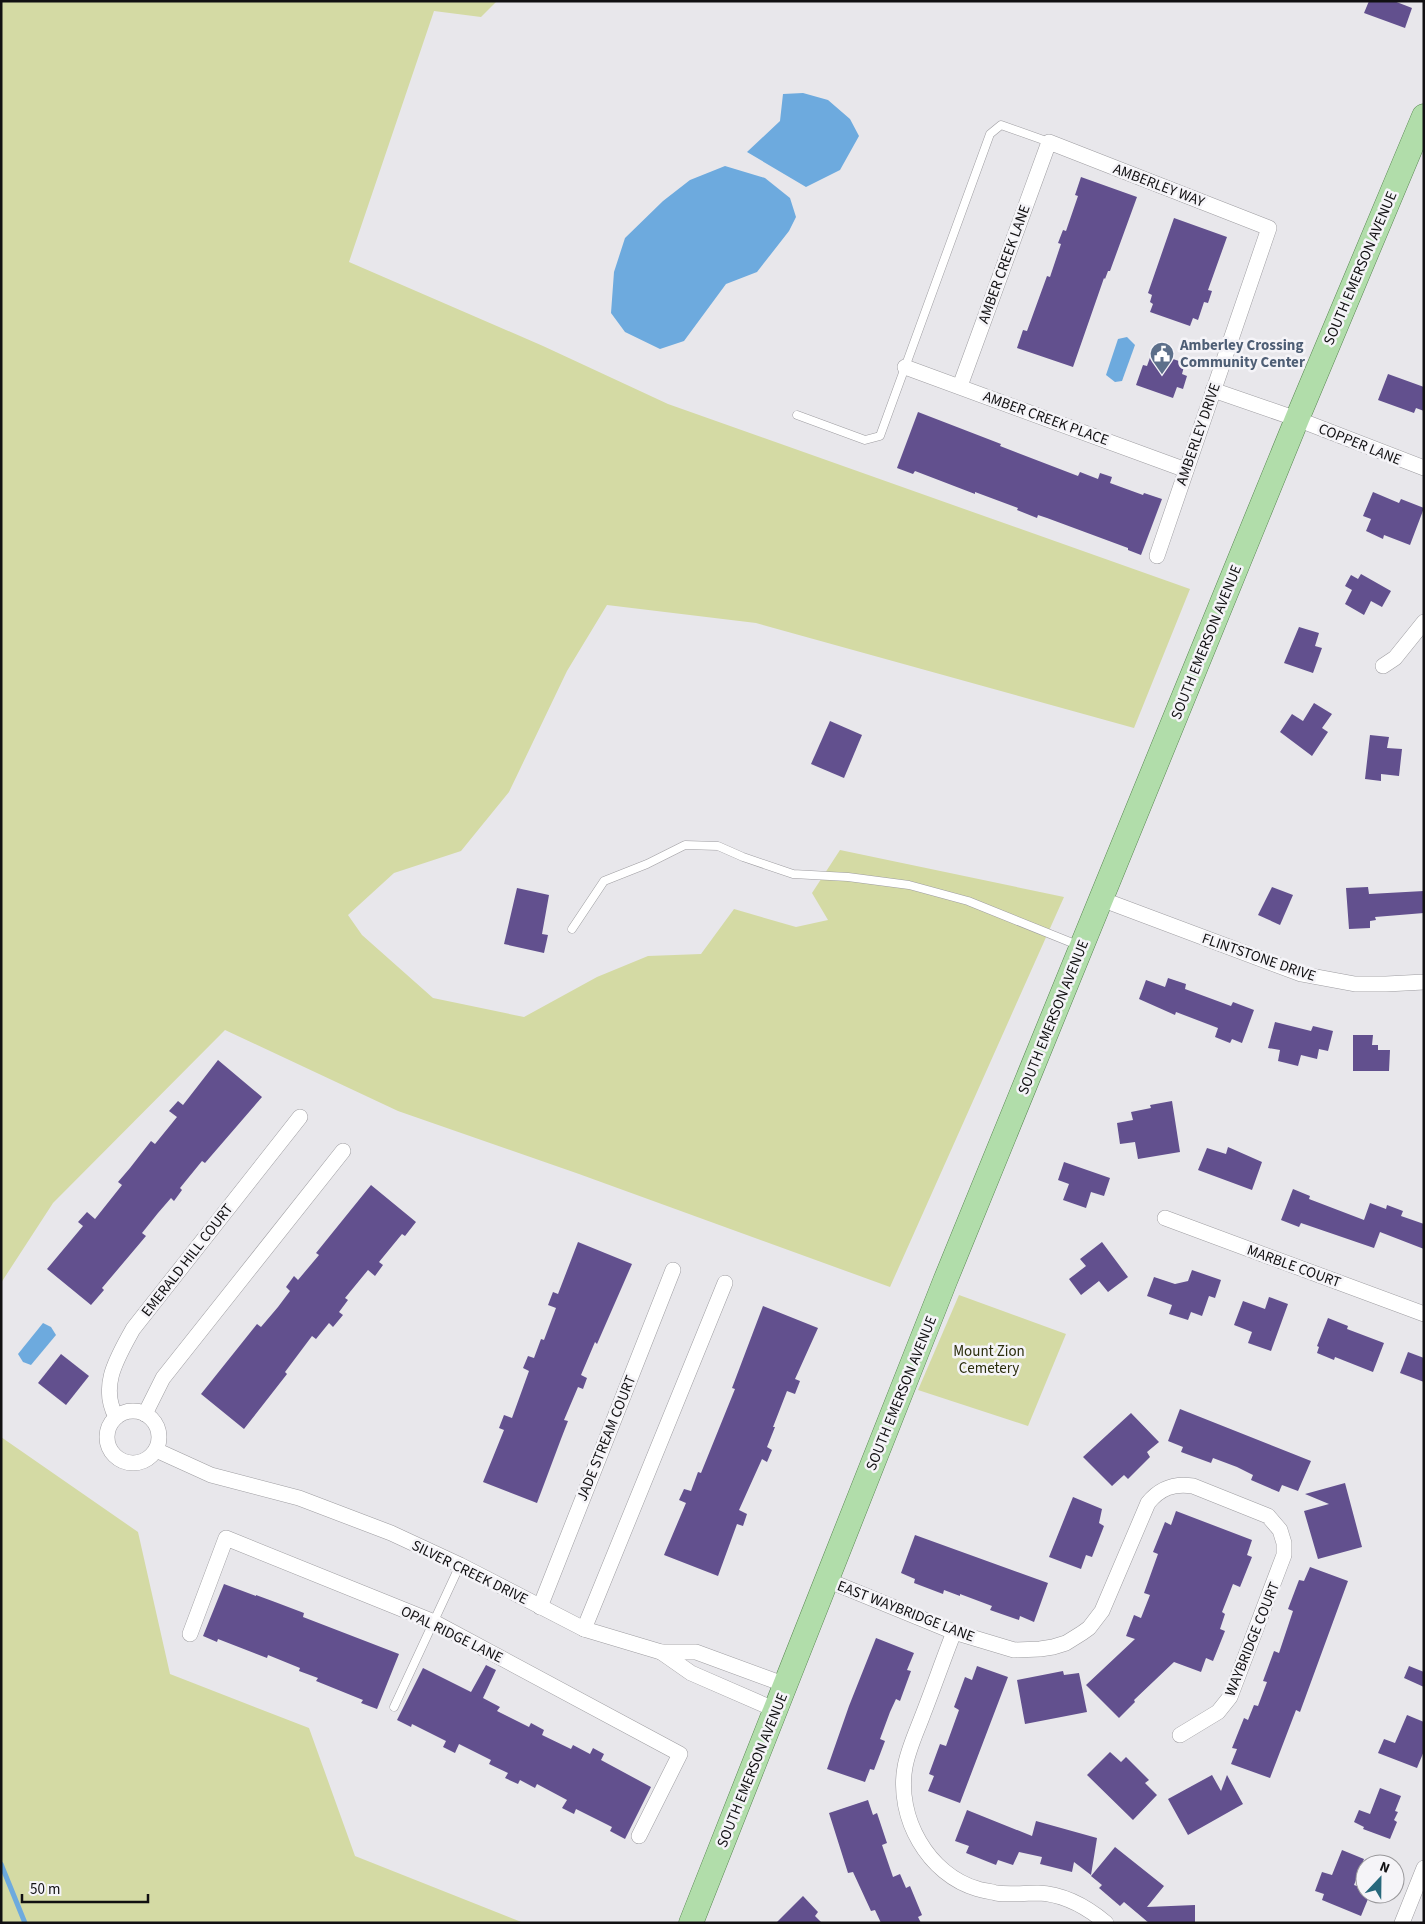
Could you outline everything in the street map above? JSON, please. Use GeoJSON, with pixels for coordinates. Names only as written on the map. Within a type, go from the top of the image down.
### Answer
{"type":"FeatureCollection","features":[{"type":"Feature","properties":{"kind":"main road","name":"SOUTH EMERSON AVENUE"},"geometry":{"type":"LineString","coordinates":[[691,1923],[946,1281],[1297,419],[1424,116]]}},
{"type":"Feature","properties":{"kind":"street","name":"AMBERLEY WAY"},"geometry":{"type":"LineString","coordinates":[[1049,142],[1269,228]]}},
{"type":"Feature","properties":{"kind":"street","name":"AMBER CREEK LANE"},"geometry":{"type":"LineString","coordinates":[[960,386],[1049,142]]}},
{"type":"Feature","properties":{"kind":"street","name":"AMBERLEY DRIVE"},"geometry":{"type":"LineString","coordinates":[[1157,556],[1269,228]]}},
{"type":"Feature","properties":{"kind":"street","name":"AMBER CREEK PLACE"},"geometry":{"type":"LineString","coordinates":[[905,367],[1186,470]]}},
{"type":"Feature","properties":{"kind":"street","name":"COPPER LANE"},"geometry":{"type":"LineString","coordinates":[[1213,390],[1297,419],[1424,468]]}},
{"type":"Feature","properties":{"kind":"street"},"geometry":{"type":"LineString","coordinates":[[1383,666],[1395,658],[1424,622]]}},
{"type":"Feature","properties":{"kind":"street","name":"FLINTSTONE DRIVE"},"geometry":{"type":"LineString","coordinates":[[1101,899],[1301,974],[1354,984],[1424,982]]}},
{"type":"Feature","properties":{"kind":"street","name":"EMERALD HILL COURT"},"geometry":{"type":"LineString","coordinates":[[116,1417],[111,1408],[109,1391],[113,1367],[133,1329],[300,1117]]}},
{"type":"Feature","properties":{"kind":"street"},"geometry":{"type":"LineString","coordinates":[[144,1414],[162,1378],[343,1151]]}},
{"type":"Feature","properties":{"kind":"street","name":"MARBLE COURT"},"geometry":{"type":"LineString","coordinates":[[1165,1218],[1424,1314]]}},
{"type":"Feature","properties":{"kind":"street","name":"JADE STREAM COURT"},"geometry":{"type":"LineString","coordinates":[[540,1606],[673,1270]]}},
{"type":"Feature","properties":{"kind":"street"},"geometry":{"type":"LineString","coordinates":[[584,1629],[725,1283]]}},
{"type":"Feature","properties":{"kind":"street"},"geometry":{"type":"LineString","coordinates":[[130,1411],[144,1414],[151,1418],[159,1433],[159,1442],[156,1450],[144,1461],[136,1463],[127,1462],[113,1454],[107,1439],[107,1431],[116,1417],[130,1411]]}},
{"type":"Feature","properties":{"kind":"street","name":"SILVER CREEK DRIVE"},"geometry":{"type":"LineString","coordinates":[[156,1450],[211,1475],[299,1498],[391,1533],[584,1629],[660,1652],[696,1652],[786,1685]]}},
{"type":"Feature","properties":{"kind":"street","name":"EAST WAYBRIDGE LANE"},"geometry":{"type":"LineString","coordinates":[[827,1580],[954,1632],[1014,1650],[1040,1650],[1060,1646],[1089,1628],[1102,1611],[1148,1503],[1156,1494],[1170,1486],[1181,1484],[1193,1486],[1268,1516],[1274,1522]]}},
{"type":"Feature","properties":{"kind":"street","name":"WAYBRIDGE COURT"},"geometry":{"type":"LineString","coordinates":[[1180,1735],[1218,1712],[1230,1697],[1282,1562],[1283,1539],[1280,1530],[1274,1522]]}},
{"type":"Feature","properties":{"kind":"street","name":"OPAL RIDGE LANE"},"geometry":{"type":"LineString","coordinates":[[190,1634],[226,1538],[434,1622],[680,1754],[639,1836]]}},
{"type":"Feature","properties":{"kind":"street"},"geometry":{"type":"LineString","coordinates":[[954,1632],[911,1748],[905,1770],[904,1792],[906,1810],[919,1843],[943,1871],[963,1883],[978,1889],[1003,1894],[1037,1893],[1060,1897],[1087,1909],[1106,1923]]}},
{"type":"Feature","properties":{"kind":"street"},"geometry":{"type":"LineString","coordinates":[[660,1652],[691,1674],[776,1710]]}},
{"type":"Feature","properties":{"kind":"street"},"geometry":{"type":"LineString","coordinates":[[1402,1923],[1424,1868]]}},
{"type":"Feature","properties":{"kind":"lane"},"geometry":{"type":"LineString","coordinates":[[797,415],[865,440],[880,436],[990,134],[1001,126],[1049,142]]}},
{"type":"Feature","properties":{"kind":"lane"},"geometry":{"type":"LineString","coordinates":[[572,929],[604,881],[647,864],[685,845],[718,846],[743,857],[793,874],[848,877],[909,885],[959,898],[1082,947]]}},
{"type":"Feature","properties":{"kind":"lane"},"geometry":{"type":"LineString","coordinates":[[394,1707],[460,1566]]}},
{"type":"Feature","properties":{"kind":"green space"},"geometry":{"type":"Polygon","coordinates":[[[1,1],[497,1],[481,17],[434,11],[349,262],[543,346],[668,404],[1190,589],[1134,728],[756,623],[607,605],[567,671],[509,792],[461,851],[394,873],[348,915],[362,935],[433,998],[524,1017],[597,977],[648,956],[701,954],[734,909],[796,927],[828,920],[812,893],[840,850],[1064,897],[890,1287],[579,1174],[398,1111],[225,1030],[53,1203],[1,1283],[1,1]]]}},
{"type":"Feature","properties":{"kind":"green space","name":"Mount Zion Cemetery"},"geometry":{"type":"Polygon","coordinates":[[[959,1295],[1066,1334],[1028,1426],[918,1390],[959,1295]]]}},
{"type":"Feature","properties":{"kind":"green space"},"geometry":{"type":"Polygon","coordinates":[[[1,1437],[138,1532],[170,1674],[309,1728],[355,1856],[524,1923],[1,1923],[1,1437]]]}},
{"type":"Feature","properties":{"kind":"water"},"geometry":{"type":"Polygon","coordinates":[[[803,93],[828,100],[850,119],[859,136],[840,170],[806,187],[747,152],[780,121],[783,94],[803,93]]]}},
{"type":"Feature","properties":{"kind":"water"},"geometry":{"type":"Polygon","coordinates":[[[725,166],[765,178],[790,198],[796,217],[789,231],[757,272],[726,284],[684,341],[660,349],[625,332],[611,313],[614,272],[625,238],[663,201],[690,180],[725,166]]]}},
{"type":"Feature","properties":{"kind":"water"},"geometry":{"type":"Polygon","coordinates":[[[1127,337],[1135,345],[1122,381],[1115,382],[1106,375],[1118,339],[1127,337]]]}},
{"type":"Feature","properties":{"kind":"water"},"geometry":{"type":"Polygon","coordinates":[[[43,1323],[51,1327],[56,1335],[31,1365],[23,1362],[18,1354],[43,1323]]]}},
{"type":"Feature","properties":{"kind":"building"},"geometry":{"type":"Polygon","coordinates":[[[1369,1],[1394,1],[1412,8],[1405,28],[1364,13],[1369,1]]]}},
{"type":"Feature","properties":{"kind":"building"},"geometry":{"type":"Polygon","coordinates":[[[1081,177],[1137,197],[1110,271],[1108,271],[1104,278],[1073,367],[1017,348],[1023,330],[1027,331],[1047,276],[1050,277],[1061,244],[1058,243],[1063,230],[1066,231],[1078,196],[1075,195],[1081,177]]]}},
{"type":"Feature","properties":{"kind":"building"},"geometry":{"type":"Polygon","coordinates":[[[1174,218],[1227,237],[1208,290],[1212,291],[1208,303],[1204,302],[1198,320],[1193,318],[1190,326],[1150,312],[1153,304],[1150,302],[1152,295],[1148,293],[1174,218]]]}},
{"type":"Feature","properties":{"kind":"building","name":"Amberley Crossing Community Center"},"geometry":{"type":"Polygon","coordinates":[[[1152,352],[1185,363],[1182,374],[1187,376],[1183,389],[1177,387],[1173,398],[1136,385],[1143,365],[1147,366],[1152,352]]]}},
{"type":"Feature","properties":{"kind":"building"},"geometry":{"type":"Polygon","coordinates":[[[1388,374],[1424,387],[1424,411],[1416,408],[1414,413],[1378,400],[1388,374]]]}},
{"type":"Feature","properties":{"kind":"building"},"geometry":{"type":"Polygon","coordinates":[[[918,412],[1078,476],[1080,472],[1098,479],[1100,473],[1112,477],[1110,483],[1143,495],[1144,493],[1162,499],[1141,555],[1128,550],[1128,548],[1047,518],[1038,515],[1037,518],[1017,510],[1018,508],[975,492],[975,494],[915,471],[913,474],[897,468],[918,412]]]}},
{"type":"Feature","properties":{"kind":"building"},"geometry":{"type":"Polygon","coordinates":[[[1373,492],[1399,503],[1401,499],[1424,508],[1410,545],[1384,535],[1383,539],[1366,531],[1371,519],[1363,516],[1373,492]]]}},
{"type":"Feature","properties":{"kind":"building"},"geometry":{"type":"Polygon","coordinates":[[[1361,574],[1391,591],[1382,607],[1371,601],[1364,615],[1345,604],[1352,590],[1345,586],[1351,575],[1358,579],[1361,574]]]}},
{"type":"Feature","properties":{"kind":"building"},"geometry":{"type":"Polygon","coordinates":[[[1299,627],[1319,633],[1315,646],[1322,648],[1313,673],[1284,663],[1299,627]]]}},
{"type":"Feature","properties":{"kind":"building"},"geometry":{"type":"Polygon","coordinates":[[[1314,703],[1332,714],[1322,728],[1328,732],[1312,756],[1280,732],[1292,714],[1303,721],[1314,703]]]}},
{"type":"Feature","properties":{"kind":"building"},"geometry":{"type":"Polygon","coordinates":[[[830,721],[862,735],[844,778],[811,764],[830,721]]]}},
{"type":"Feature","properties":{"kind":"building"},"geometry":{"type":"Polygon","coordinates":[[[1370,735],[1389,737],[1387,748],[1402,749],[1399,776],[1381,774],[1381,781],[1365,779],[1370,735]]]}},
{"type":"Feature","properties":{"kind":"building"},"geometry":{"type":"Polygon","coordinates":[[[1272,887],[1293,895],[1280,925],[1258,915],[1272,887]]]}},
{"type":"Feature","properties":{"kind":"building"},"geometry":{"type":"Polygon","coordinates":[[[1368,887],[1369,894],[1424,891],[1424,913],[1375,917],[1376,920],[1370,921],[1370,928],[1349,929],[1346,888],[1368,887]]]}},
{"type":"Feature","properties":{"kind":"building"},"geometry":{"type":"Polygon","coordinates":[[[517,888],[549,895],[542,934],[548,935],[544,953],[504,944],[517,888]]]}},
{"type":"Feature","properties":{"kind":"building"},"geometry":{"type":"Polygon","coordinates":[[[1168,978],[1186,984],[1185,989],[1231,1006],[1233,1002],[1254,1010],[1242,1043],[1232,1039],[1230,1043],[1215,1037],[1218,1028],[1176,1012],[1175,1015],[1139,999],[1146,980],[1165,987],[1168,978]]]}},
{"type":"Feature","properties":{"kind":"building"},"geometry":{"type":"Polygon","coordinates":[[[1275,1022],[1311,1031],[1313,1026],[1333,1031],[1328,1051],[1319,1049],[1317,1059],[1301,1055],[1298,1066],[1278,1061],[1280,1050],[1268,1048],[1275,1022]]]}},
{"type":"Feature","properties":{"kind":"building"},"geometry":{"type":"Polygon","coordinates":[[[1353,1035],[1373,1035],[1372,1045],[1378,1045],[1378,1050],[1390,1050],[1389,1071],[1353,1071],[1353,1035]]]}},
{"type":"Feature","properties":{"kind":"building"},"geometry":{"type":"Polygon","coordinates":[[[218,1060],[262,1097],[205,1163],[202,1161],[180,1188],[182,1190],[174,1201],[171,1198],[158,1213],[142,1233],[146,1236],[102,1288],[104,1290],[91,1305],[47,1269],[83,1226],[78,1222],[87,1212],[95,1219],[122,1185],[118,1182],[151,1141],[155,1144],[177,1117],[169,1111],[178,1101],[183,1105],[218,1060]]]}},
{"type":"Feature","properties":{"kind":"building"},"geometry":{"type":"Polygon","coordinates":[[[1172,1101],[1180,1152],[1138,1159],[1135,1142],[1120,1144],[1117,1123],[1133,1120],[1131,1112],[1151,1108],[1150,1105],[1172,1101]]]}},
{"type":"Feature","properties":{"kind":"building"},"geometry":{"type":"Polygon","coordinates":[[[1228,1147],[1262,1162],[1252,1190],[1198,1170],[1207,1148],[1226,1154],[1228,1147]]]}},
{"type":"Feature","properties":{"kind":"building"},"geometry":{"type":"Polygon","coordinates":[[[1064,1162],[1110,1178],[1104,1196],[1091,1192],[1086,1208],[1063,1200],[1069,1184],[1058,1180],[1064,1162]]]}},
{"type":"Feature","properties":{"kind":"building"},"geometry":{"type":"Polygon","coordinates":[[[371,1185],[416,1222],[405,1236],[402,1234],[379,1262],[383,1265],[375,1276],[368,1270],[345,1298],[348,1300],[339,1312],[343,1315],[333,1327],[329,1323],[316,1339],[312,1336],[285,1372],[287,1374],[244,1429],[201,1394],[257,1324],[261,1327],[278,1307],[290,1291],[286,1287],[294,1276],[298,1280],[319,1255],[316,1253],[371,1185]]]}},
{"type":"Feature","properties":{"kind":"building"},"geometry":{"type":"Polygon","coordinates":[[[1293,1189],[1310,1196],[1309,1199],[1364,1220],[1370,1203],[1386,1209],[1387,1205],[1403,1211],[1401,1216],[1424,1224],[1424,1249],[1380,1232],[1374,1248],[1301,1223],[1299,1227],[1281,1220],[1293,1189]]]}},
{"type":"Feature","properties":{"kind":"building"},"geometry":{"type":"Polygon","coordinates":[[[578,1242],[632,1264],[597,1344],[595,1342],[581,1375],[587,1378],[583,1389],[578,1387],[564,1420],[568,1421],[537,1503],[483,1482],[504,1430],[499,1428],[504,1415],[512,1418],[529,1371],[523,1368],[528,1356],[534,1358],[541,1339],[544,1340],[556,1308],[548,1305],[553,1292],[558,1294],[578,1242]]]}},
{"type":"Feature","properties":{"kind":"building"},"geometry":{"type":"Polygon","coordinates":[[[1102,1242],[1128,1277],[1108,1292],[1099,1281],[1081,1295],[1069,1279],[1086,1266],[1080,1259],[1102,1242]]]}},
{"type":"Feature","properties":{"kind":"building"},"geometry":{"type":"Polygon","coordinates":[[[1192,1270],[1221,1280],[1215,1298],[1209,1296],[1202,1316],[1191,1312],[1188,1320],[1169,1314],[1172,1305],[1147,1296],[1154,1277],[1175,1284],[1188,1281],[1192,1270]]]}},
{"type":"Feature","properties":{"kind":"building"},"geometry":{"type":"Polygon","coordinates":[[[1269,1297],[1288,1304],[1271,1351],[1248,1343],[1252,1332],[1234,1325],[1243,1301],[1265,1309],[1269,1297]]]}},
{"type":"Feature","properties":{"kind":"building"},"geometry":{"type":"Polygon","coordinates":[[[763,1306],[818,1328],[795,1379],[800,1381],[795,1394],[787,1391],[773,1427],[775,1427],[767,1447],[772,1450],[767,1462],[762,1459],[739,1510],[747,1514],[743,1526],[737,1524],[718,1576],[664,1555],[686,1503],[679,1500],[684,1489],[691,1491],[698,1472],[701,1473],[735,1389],[732,1388],[763,1306]]]}},
{"type":"Feature","properties":{"kind":"building"},"geometry":{"type":"Polygon","coordinates":[[[1328,1318],[1348,1326],[1347,1329],[1384,1343],[1373,1372],[1335,1357],[1334,1360],[1317,1353],[1319,1347],[1317,1346],[1328,1318]]]}},
{"type":"Feature","properties":{"kind":"building"},"geometry":{"type":"Polygon","coordinates":[[[1408,1352],[1424,1358],[1424,1382],[1400,1373],[1408,1352]]]}},
{"type":"Feature","properties":{"kind":"building"},"geometry":{"type":"Polygon","coordinates":[[[61,1354],[89,1376],[66,1405],[38,1383],[61,1354]]]}},
{"type":"Feature","properties":{"kind":"building"},"geometry":{"type":"Polygon","coordinates":[[[1180,1409],[1311,1461],[1298,1491],[1282,1485],[1279,1492],[1251,1480],[1253,1475],[1237,1467],[1213,1458],[1211,1463],[1181,1452],[1183,1447],[1168,1441],[1180,1409]]]}},
{"type":"Feature","properties":{"kind":"building"},"geometry":{"type":"Polygon","coordinates":[[[1131,1413],[1159,1442],[1147,1452],[1150,1457],[1128,1479],[1124,1475],[1112,1486],[1083,1457],[1131,1413]]]}},
{"type":"Feature","properties":{"kind":"building"},"geometry":{"type":"Polygon","coordinates":[[[1345,1483],[1362,1547],[1318,1559],[1304,1511],[1329,1504],[1305,1494],[1345,1483]]]}},
{"type":"Feature","properties":{"kind":"building"},"geometry":{"type":"Polygon","coordinates":[[[1073,1497],[1102,1509],[1099,1523],[1104,1526],[1092,1557],[1086,1555],[1081,1569],[1049,1557],[1073,1497]]]}},
{"type":"Feature","properties":{"kind":"building"},"geometry":{"type":"Polygon","coordinates":[[[1176,1511],[1252,1540],[1247,1555],[1252,1557],[1240,1587],[1233,1584],[1222,1612],[1225,1614],[1220,1629],[1225,1631],[1213,1661],[1206,1658],[1201,1672],[1174,1662],[1134,1700],[1135,1702],[1119,1718],[1086,1685],[1135,1639],[1126,1636],[1134,1615],[1141,1618],[1150,1595],[1144,1593],[1158,1554],[1153,1552],[1165,1522],[1171,1525],[1176,1511]]]}},
{"type":"Feature","properties":{"kind":"building"},"geometry":{"type":"Polygon","coordinates":[[[915,1535],[1048,1583],[1034,1622],[1020,1616],[1019,1620],[990,1610],[992,1606],[960,1594],[960,1596],[944,1590],[943,1594],[914,1583],[915,1579],[901,1573],[915,1535]]]}},
{"type":"Feature","properties":{"kind":"building"},"geometry":{"type":"Polygon","coordinates":[[[1310,1567],[1348,1581],[1300,1712],[1296,1710],[1270,1778],[1231,1764],[1237,1749],[1232,1748],[1244,1718],[1248,1720],[1254,1705],[1258,1706],[1267,1682],[1263,1681],[1274,1651],[1279,1653],[1293,1611],[1288,1609],[1299,1580],[1304,1581],[1310,1567]]]}},
{"type":"Feature","properties":{"kind":"building"},"geometry":{"type":"Polygon","coordinates":[[[224,1584],[304,1613],[303,1617],[399,1654],[377,1709],[361,1703],[363,1700],[316,1681],[318,1678],[299,1671],[300,1668],[268,1655],[267,1658],[218,1639],[217,1642],[203,1636],[224,1584]]]}},
{"type":"Feature","properties":{"kind":"building"},"geometry":{"type":"Polygon","coordinates":[[[876,1638],[914,1653],[907,1670],[911,1671],[900,1701],[896,1699],[880,1739],[885,1741],[874,1770],[870,1769],[865,1782],[827,1769],[876,1638]]]}},
{"type":"Feature","properties":{"kind":"building"},"geometry":{"type":"Polygon","coordinates":[[[486,1665],[496,1670],[483,1698],[500,1707],[497,1711],[529,1727],[531,1723],[544,1730],[542,1735],[571,1749],[573,1745],[590,1754],[593,1748],[604,1754],[601,1760],[651,1787],[625,1839],[610,1831],[612,1827],[576,1809],[574,1814],[562,1808],[567,1800],[537,1784],[535,1788],[520,1780],[518,1784],[505,1778],[508,1773],[489,1764],[491,1760],[459,1744],[455,1753],[443,1747],[446,1741],[412,1724],[411,1727],[397,1720],[423,1668],[471,1692],[486,1665]]]}},
{"type":"Feature","properties":{"kind":"building"},"geometry":{"type":"Polygon","coordinates":[[[977,1666],[1008,1677],[960,1803],[928,1791],[934,1776],[929,1774],[940,1744],[946,1746],[959,1710],[954,1707],[965,1677],[972,1680],[977,1666]]]}},
{"type":"Feature","properties":{"kind":"building"},"geometry":{"type":"Polygon","coordinates":[[[1409,1666],[1424,1672],[1424,1687],[1404,1678],[1409,1666]]]}},
{"type":"Feature","properties":{"kind":"building"},"geometry":{"type":"Polygon","coordinates":[[[1063,1671],[1064,1675],[1079,1673],[1087,1712],[1025,1724],[1017,1680],[1063,1671]]]}},
{"type":"Feature","properties":{"kind":"building"},"geometry":{"type":"Polygon","coordinates":[[[1407,1715],[1424,1722],[1424,1751],[1417,1768],[1378,1753],[1384,1739],[1395,1743],[1407,1715]]]}},
{"type":"Feature","properties":{"kind":"building"},"geometry":{"type":"Polygon","coordinates":[[[1110,1752],[1121,1762],[1126,1757],[1149,1780],[1145,1783],[1157,1795],[1133,1820],[1087,1775],[1110,1752]]]}},
{"type":"Feature","properties":{"kind":"building"},"geometry":{"type":"Polygon","coordinates":[[[1212,1775],[1221,1791],[1227,1775],[1243,1804],[1188,1835],[1168,1799],[1212,1775]]]}},
{"type":"Feature","properties":{"kind":"building"},"geometry":{"type":"Polygon","coordinates":[[[1380,1788],[1401,1796],[1395,1811],[1398,1812],[1394,1820],[1397,1822],[1390,1839],[1363,1829],[1364,1827],[1354,1822],[1359,1810],[1370,1814],[1380,1788]]]}},
{"type":"Feature","properties":{"kind":"building"},"geometry":{"type":"Polygon","coordinates":[[[868,1800],[873,1815],[877,1813],[887,1843],[882,1845],[893,1877],[900,1874],[906,1888],[910,1886],[922,1915],[918,1917],[921,1923],[881,1923],[875,1910],[871,1911],[853,1872],[848,1873],[829,1813],[868,1800]]]}},
{"type":"Feature","properties":{"kind":"building"},"geometry":{"type":"Polygon","coordinates":[[[967,1810],[1032,1836],[1036,1821],[1097,1838],[1091,1875],[1074,1862],[1072,1872],[1040,1864],[1042,1857],[1019,1852],[1013,1865],[998,1860],[996,1865],[966,1853],[969,1846],[955,1841],[967,1810]]]}},
{"type":"Feature","properties":{"kind":"building"},"geometry":{"type":"Polygon","coordinates":[[[1115,1847],[1164,1886],[1147,1907],[1195,1905],[1195,1923],[1149,1923],[1124,1902],[1120,1906],[1099,1888],[1102,1885],[1091,1876],[1115,1847]]]}},
{"type":"Feature","properties":{"kind":"building"},"geometry":{"type":"Polygon","coordinates":[[[1342,1850],[1355,1855],[1355,1904],[1366,1904],[1361,1916],[1322,1900],[1324,1894],[1315,1891],[1322,1872],[1332,1875],[1342,1850]]]}},
{"type":"Feature","properties":{"kind":"building"},"geometry":{"type":"Polygon","coordinates":[[[803,1896],[818,1912],[815,1916],[822,1923],[776,1923],[803,1896]]]}},
{"type":"Feature","properties":{"kind":"waterway"},"geometry":{"type":"LineString","coordinates":[[1,1864],[25,1923]]}},
{"type":"Feature","properties":{"kind":"place","name":"Amberley Crossing Community Center"},"geometry":{"type":"Point","coordinates":[1162,375]}}]}
